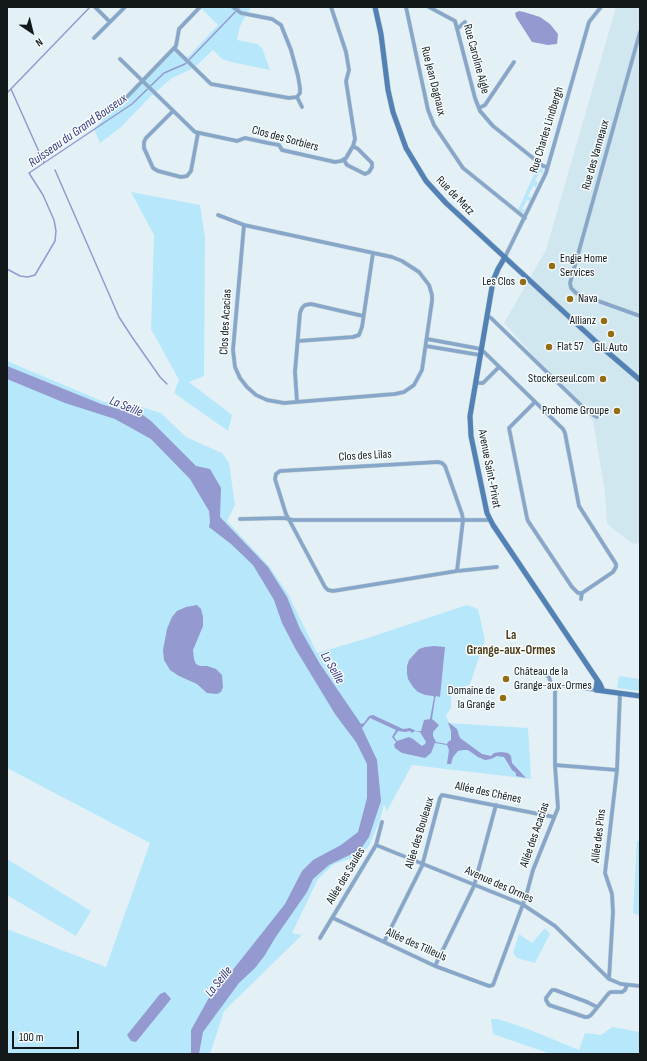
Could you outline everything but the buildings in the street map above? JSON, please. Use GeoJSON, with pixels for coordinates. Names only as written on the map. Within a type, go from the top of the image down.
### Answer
{"type":"FeatureCollection","features":[{"type":"Feature","properties":{"kind":"street"},"geometry":{"type":"LineString","coordinates":[[95,7],[110,22]]}},
{"type":"Feature","properties":{"kind":"street"},"geometry":{"type":"LineString","coordinates":[[94,38],[125,7]]}},
{"type":"Feature","properties":{"kind":"street"},"geometry":{"type":"LineString","coordinates":[[124,100],[174,48],[177,44],[179,29],[200,7]]}},
{"type":"Feature","properties":{"kind":"street"},"geometry":{"type":"LineString","coordinates":[[330,7],[346,52],[348,70],[346,81],[354,136],[353,146],[344,160],[347,165],[365,174],[369,172],[372,164],[358,149],[353,146]]}},
{"type":"Feature","properties":{"kind":"street","name":"Rue de Metz"},"geometry":{"type":"LineString","coordinates":[[374,7],[381,34],[390,102],[396,125],[406,148],[418,169],[436,193],[605,350],[640,380]]}},
{"type":"Feature","properties":{"kind":"street","name":"Rue Jean Dagnaux"},"geometry":{"type":"LineString","coordinates":[[406,7],[428,110],[434,125],[463,168],[525,218]]}},
{"type":"Feature","properties":{"kind":"street","name":"Rue Caroline Aigle"},"geometry":{"type":"LineString","coordinates":[[429,7],[455,21],[475,98],[480,111],[493,126],[547,168]]}},
{"type":"Feature","properties":{"kind":"street","name":"Rue Charles Lindbergh"},"geometry":{"type":"LineString","coordinates":[[505,258],[525,218],[547,168],[589,22],[601,7]]}},
{"type":"Feature","properties":{"kind":"street"},"geometry":{"type":"LineString","coordinates":[[235,9],[245,14],[275,20],[281,25],[291,50],[298,76],[300,93],[297,97]]}},
{"type":"Feature","properties":{"kind":"street"},"geometry":{"type":"LineString","coordinates":[[457,29],[465,22]]}},
{"type":"Feature","properties":{"kind":"street","name":"Rue des Vanneaux"},"geometry":{"type":"LineString","coordinates":[[640,32],[570,283],[571,288],[576,293],[640,316]]}},
{"type":"Feature","properties":{"kind":"street"},"geometry":{"type":"LineString","coordinates":[[174,48],[208,81],[215,85],[289,98],[297,97]]}},
{"type":"Feature","properties":{"kind":"street","name":"Clos des Sorbiers"},"geometry":{"type":"LineString","coordinates":[[120,59],[192,130],[198,133],[237,141],[245,138],[279,145],[282,150],[335,162],[344,160]]}},
{"type":"Feature","properties":{"kind":"street","name":"Rue Caroline Aigle"},"geometry":{"type":"LineString","coordinates":[[479,108],[485,105],[514,62]]}},
{"type":"Feature","properties":{"kind":"street"},"geometry":{"type":"LineString","coordinates":[[297,97],[302,107]]}},
{"type":"Feature","properties":{"kind":"street"},"geometry":{"type":"LineString","coordinates":[[173,111],[146,138],[144,142],[144,148],[153,168],[158,171],[182,177],[187,176],[191,171],[198,133]]}},
{"type":"Feature","properties":{"kind":"street","name":"Clos des Acacias"},"geometry":{"type":"LineString","coordinates":[[218,215],[244,225],[392,257],[402,260],[415,268],[427,280],[432,295],[426,346],[420,375],[414,385],[404,392],[395,394],[284,403],[273,402],[256,395],[247,387],[240,378],[235,367],[233,350],[244,225]]}},
{"type":"Feature","properties":{"kind":"street"},"geometry":{"type":"LineString","coordinates":[[298,341],[357,336],[361,331],[373,253]]}},
{"type":"Feature","properties":{"kind":"street","name":"Avenue Saint-Privat"},"geometry":{"type":"LineString","coordinates":[[505,258],[498,269],[494,281],[470,409],[470,429],[490,520],[603,691]]}},
{"type":"Feature","properties":{"kind":"street"},"geometry":{"type":"LineString","coordinates":[[297,402],[295,372],[300,312],[302,308],[307,304],[311,304],[363,316]]}},
{"type":"Feature","properties":{"kind":"street"},"geometry":{"type":"LineString","coordinates":[[487,316],[491,318],[588,412],[597,417]]}},
{"type":"Feature","properties":{"kind":"street"},"geometry":{"type":"LineString","coordinates":[[427,339],[484,352],[563,429],[579,506],[616,564],[613,572],[582,593],[581,599]]}},
{"type":"Feature","properties":{"kind":"street"},"geometry":{"type":"LineString","coordinates":[[426,346],[480,352]]}},
{"type":"Feature","properties":{"kind":"street","name":"Rue de Metz"},"geometry":{"type":"LineString","coordinates":[[605,350],[640,384]]}},
{"type":"Feature","properties":{"kind":"street"},"geometry":{"type":"LineString","coordinates":[[475,383],[483,383],[499,367]]}},
{"type":"Feature","properties":{"kind":"street"},"geometry":{"type":"LineString","coordinates":[[535,402],[510,428],[527,518],[572,587],[578,593],[582,593]]}},
{"type":"Feature","properties":{"kind":"street","name":"Clos des Lilas"},"geometry":{"type":"LineString","coordinates":[[457,571],[463,520],[445,466],[442,463],[280,471],[276,474],[275,479],[288,519],[325,587],[330,591],[457,571],[497,567]]}},
{"type":"Feature","properties":{"kind":"street"},"geometry":{"type":"LineString","coordinates":[[240,519],[490,520]]}},
{"type":"Feature","properties":{"kind":"street"},"geometry":{"type":"LineString","coordinates":[[541,671],[549,677],[551,684],[640,696]]}},
{"type":"Feature","properties":{"kind":"street"},"geometry":{"type":"LineString","coordinates":[[596,690],[597,681]]}},
{"type":"Feature","properties":{"kind":"street","name":"Allée des Acacias"},"geometry":{"type":"LineString","coordinates":[[492,986],[533,870],[558,808],[555,765],[556,685]]}},
{"type":"Feature","properties":{"kind":"street","name":"Allée des Pins"},"geometry":{"type":"LineString","coordinates":[[609,979],[613,912],[612,894],[605,873],[617,770],[620,693]]}},
{"type":"Feature","properties":{"kind":"street"},"geometry":{"type":"LineString","coordinates":[[555,765],[617,770]]}},
{"type":"Feature","properties":{"kind":"street","name":"Allée des Chênes"},"geometry":{"type":"LineString","coordinates":[[442,795],[554,817]]}},
{"type":"Feature","properties":{"kind":"street","name":"Allée des Bouleaux"},"geometry":{"type":"LineString","coordinates":[[384,942],[423,864],[442,795]]}},
{"type":"Feature","properties":{"kind":"street"},"geometry":{"type":"LineString","coordinates":[[435,966],[475,884],[496,805]]}},
{"type":"Feature","properties":{"kind":"street","name":"Allée des Saules"},"geometry":{"type":"LineString","coordinates":[[320,938],[376,845],[382,822]]}},
{"type":"Feature","properties":{"kind":"street","name":"Avenue des Ormes"},"geometry":{"type":"LineString","coordinates":[[376,845],[522,904],[555,926],[609,979],[621,984],[640,986]]}},
{"type":"Feature","properties":{"kind":"street","name":"Allée des Tilleuls"},"geometry":{"type":"LineString","coordinates":[[333,918],[435,966],[492,986]]}},
{"type":"Feature","properties":{"kind":"street"},"geometry":{"type":"LineString","coordinates":[[597,1007],[555,990],[552,990],[546,998],[549,1005],[588,1017],[597,1007],[608,993],[622,992],[625,990],[627,985]]}},
{"type":"Feature","properties":{"kind":"shaded area"},"geometry":{"type":"Polygon","coordinates":[[[200,7],[251,7],[240,26],[237,40],[257,44],[262,48],[270,70],[222,59],[213,50],[194,68],[172,78],[151,96],[121,127],[100,143],[94,129],[114,107],[124,99],[174,48],[186,59],[218,25],[200,7]]]}},
{"type":"Feature","properties":{"kind":"shaded area"},"geometry":{"type":"Polygon","coordinates":[[[616,7],[640,7],[640,543],[633,544],[607,524],[605,492],[593,421],[504,323],[546,250],[616,7]]]}},
{"type":"Feature","properties":{"kind":"shaded area"},"geometry":{"type":"Polygon","coordinates":[[[538,166],[543,170],[543,173],[540,172],[535,181],[538,182],[536,187],[533,186],[528,196],[531,198],[530,201],[527,200],[522,209],[525,210],[520,212],[518,210],[538,166]]]}},
{"type":"Feature","properties":{"kind":"shaded area"},"geometry":{"type":"Polygon","coordinates":[[[131,192],[200,205],[205,238],[204,376],[189,382],[232,415],[228,431],[174,393],[179,380],[151,329],[154,235],[131,192]]]}},
{"type":"Feature","properties":{"kind":"shaded area"},"geometry":{"type":"Polygon","coordinates":[[[7,361],[104,402],[128,403],[161,413],[186,437],[222,453],[229,463],[235,505],[227,521],[269,566],[288,594],[317,653],[371,637],[467,605],[478,609],[485,640],[470,684],[451,694],[451,708],[446,715],[449,723],[528,728],[531,779],[412,765],[387,811],[384,804],[381,817],[369,846],[359,856],[334,864],[318,879],[292,933],[302,935],[224,1011],[210,1054],[7,1054],[7,929],[106,967],[150,843],[7,768],[7,361]]]}},
{"type":"Feature","properties":{"kind":"shaded area"},"geometry":{"type":"Polygon","coordinates":[[[619,676],[640,679],[640,691],[617,688],[619,676]]]}},
{"type":"Feature","properties":{"kind":"shaded area"},"geometry":{"type":"Polygon","coordinates":[[[637,841],[640,841],[640,916],[633,913],[637,841]]]}},
{"type":"Feature","properties":{"kind":"shaded area"},"geometry":{"type":"Polygon","coordinates":[[[7,859],[91,911],[76,936],[7,895],[7,859]]]}},
{"type":"Feature","properties":{"kind":"shaded area"},"geometry":{"type":"Polygon","coordinates":[[[545,928],[550,934],[535,963],[517,958],[513,953],[519,934],[532,943],[545,928]]]}},
{"type":"Feature","properties":{"kind":"shaded area"},"geometry":{"type":"Polygon","coordinates":[[[491,1019],[498,1019],[528,1029],[579,1050],[585,1033],[601,1035],[612,1027],[640,1032],[640,1054],[551,1054],[493,1034],[491,1019]]]}},
{"type":"Feature","properties":{"kind":"water"},"geometry":{"type":"Polygon","coordinates":[[[519,11],[540,17],[550,24],[558,34],[557,44],[548,45],[532,42],[516,17],[515,13],[519,11]]]}},
{"type":"Feature","properties":{"kind":"water"},"geometry":{"type":"Polygon","coordinates":[[[7,366],[101,404],[140,413],[151,421],[196,466],[210,469],[221,488],[220,517],[268,567],[287,597],[300,629],[320,664],[361,724],[364,723],[369,716],[373,715],[403,729],[410,728],[416,731],[421,731],[424,720],[430,719],[434,697],[418,692],[413,687],[408,679],[407,666],[409,660],[419,649],[434,646],[445,647],[440,697],[436,696],[432,719],[439,725],[433,732],[436,742],[447,744],[451,740],[451,731],[448,722],[457,729],[460,738],[482,754],[491,756],[494,753],[508,753],[511,756],[512,763],[526,778],[516,776],[516,773],[512,770],[504,757],[497,756],[485,760],[468,750],[458,751],[453,757],[451,764],[447,764],[449,750],[447,745],[435,743],[431,753],[425,758],[402,753],[395,748],[394,745],[396,742],[392,737],[396,730],[370,718],[362,728],[377,760],[381,801],[369,837],[360,850],[329,865],[313,879],[307,892],[265,955],[255,968],[239,983],[203,1032],[199,1054],[191,1054],[191,1030],[211,994],[228,976],[285,904],[302,871],[313,860],[341,845],[358,832],[367,798],[367,764],[356,742],[335,714],[295,648],[282,623],[274,600],[253,565],[231,544],[209,527],[209,511],[190,479],[151,439],[115,419],[65,403],[7,379],[7,366]],[[398,731],[394,737],[397,741],[409,737],[422,746],[425,744],[426,742],[420,732],[398,731]]]}},
{"type":"Feature","properties":{"kind":"water"},"geometry":{"type":"Polygon","coordinates":[[[197,605],[201,609],[203,626],[193,650],[194,659],[196,664],[216,669],[222,675],[223,687],[221,692],[217,694],[207,693],[197,684],[179,676],[170,670],[164,660],[163,650],[167,629],[172,617],[177,611],[186,607],[197,605]]]}},
{"type":"Feature","properties":{"kind":"water"},"geometry":{"type":"Polygon","coordinates":[[[165,992],[171,999],[136,1042],[131,1041],[127,1035],[160,994],[165,992]]]}},
{"type":"Feature","properties":{"kind":"waterway"},"geometry":{"type":"LineString","coordinates":[[7,93],[90,7]]}},
{"type":"Feature","properties":{"kind":"waterway","name":"Ruisseau du Grand Bouseux"},"geometry":{"type":"LineString","coordinates":[[7,269],[20,276],[28,277],[35,275],[55,241],[56,231],[54,220],[43,195],[29,173],[132,104],[164,73],[185,64],[240,7]]}},
{"type":"Feature","properties":{"kind":"waterway"},"geometry":{"type":"LineString","coordinates":[[11,89],[44,163]]}},
{"type":"Feature","properties":{"kind":"waterway"},"geometry":{"type":"LineString","coordinates":[[55,170],[119,317],[160,377],[167,384]]}},
{"type":"Feature","properties":{"kind":"place","name":"Engie Home Services"},"geometry":{"type":"Point","coordinates":[552,266]}},
{"type":"Feature","properties":{"kind":"place","name":"Les Clos"},"geometry":{"type":"Point","coordinates":[523,282]}},
{"type":"Feature","properties":{"kind":"place","name":"Nava"},"geometry":{"type":"Point","coordinates":[570,299]}},
{"type":"Feature","properties":{"kind":"place","name":"Allianz"},"geometry":{"type":"Point","coordinates":[604,321]}},
{"type":"Feature","properties":{"kind":"place","name":"GIL Auto"},"geometry":{"type":"Point","coordinates":[611,334]}},
{"type":"Feature","properties":{"kind":"place","name":"Flat 57"},"geometry":{"type":"Point","coordinates":[549,347]}},
{"type":"Feature","properties":{"kind":"place","name":"Stockerseul.com"},"geometry":{"type":"Point","coordinates":[603,379]}},
{"type":"Feature","properties":{"kind":"place","name":"Prohome Groupe"},"geometry":{"type":"Point","coordinates":[617,411]}},
{"type":"Feature","properties":{"kind":"place","name":"Château de la Grange-aux-Ormes"},"geometry":{"type":"Point","coordinates":[506,679]}},
{"type":"Feature","properties":{"kind":"place","name":"Domaine de la Grange"},"geometry":{"type":"Point","coordinates":[503,698]}},
{"type":"Feature","properties":{"kind":"district","name":"La Grange-aux-Ormes"},"geometry":{"type":"Point","coordinates":[511,644]}},
{"type":"Feature","properties":{"kind":"water label","name":"La Seille"},"geometry":{"type":"Point","coordinates":[126,407]}},
{"type":"Feature","properties":{"kind":"water label","name":"La Seille"},"geometry":{"type":"Point","coordinates":[332,668]}},
{"type":"Feature","properties":{"kind":"water label","name":"La Seille"},"geometry":{"type":"Point","coordinates":[219,982]}}]}
